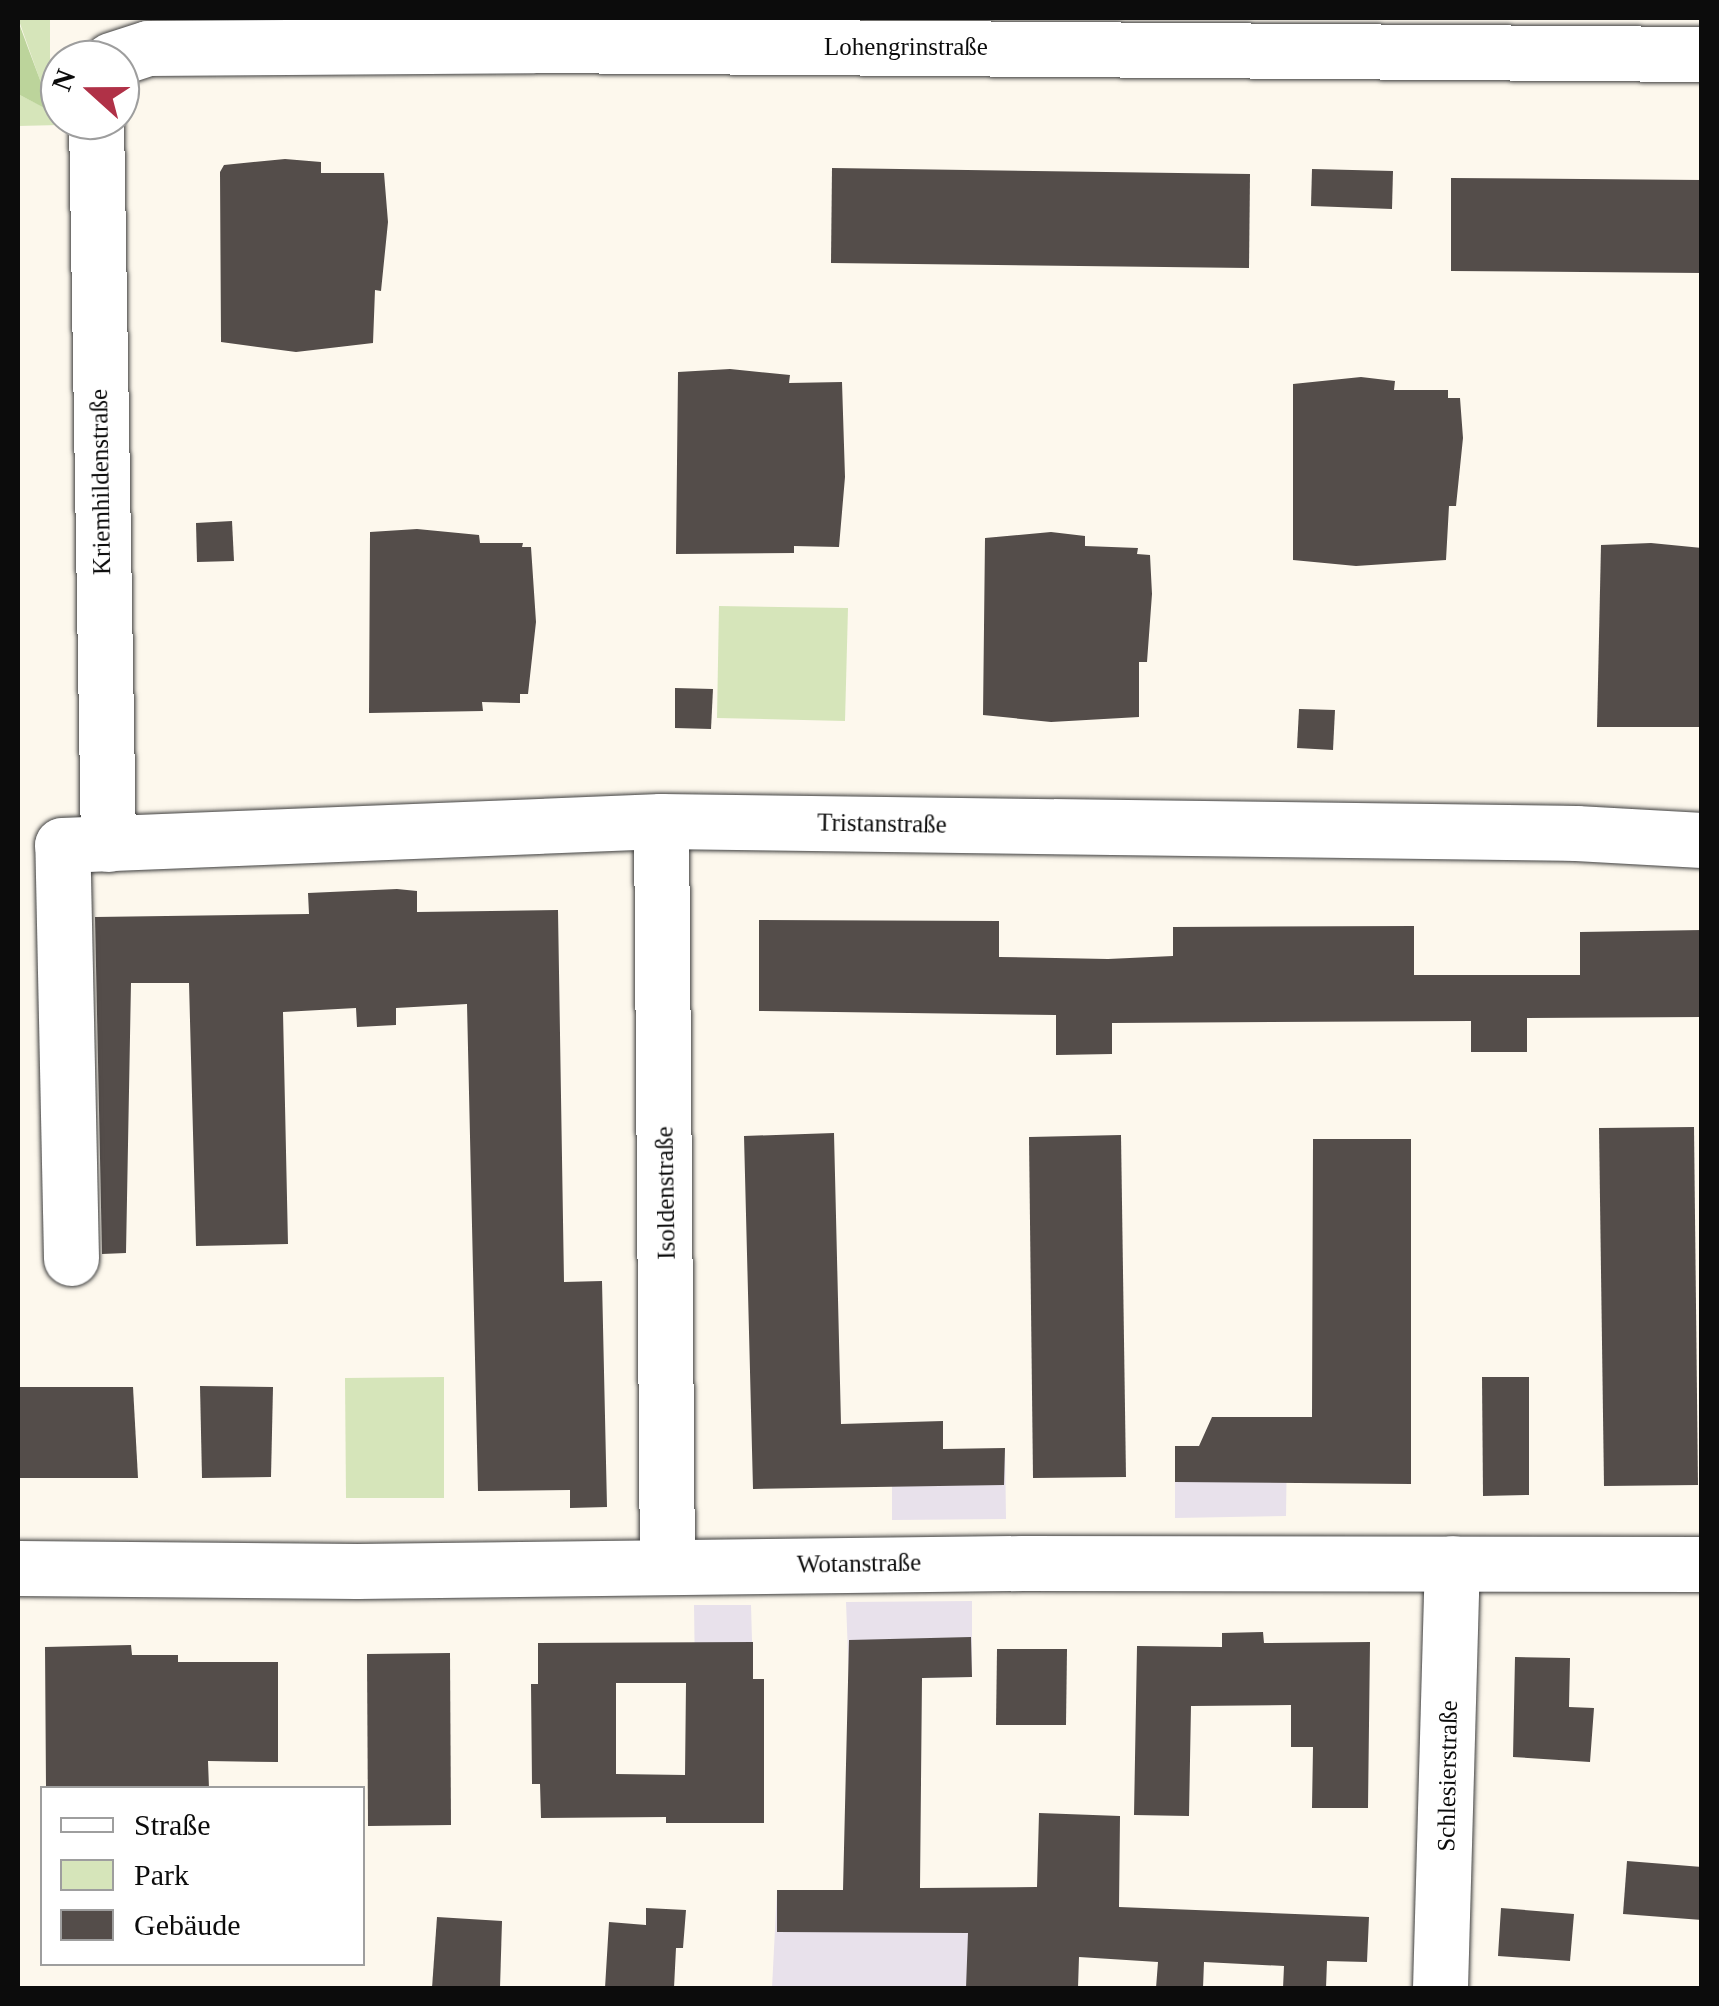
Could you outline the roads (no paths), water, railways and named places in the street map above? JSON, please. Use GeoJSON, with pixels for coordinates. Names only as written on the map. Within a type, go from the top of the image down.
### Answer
{"type":"FeatureCollection","features":[{"type":"Feature","properties":{"kind":"street","name":"Lohengrinstraße"},"geometry":{"type":"LineString","coordinates":[[140,50],[534,46],[1702,54]]}},
{"type":"Feature","properties":{"kind":"street","name":"Kriemhildenstraße"},"geometry":{"type":"LineString","coordinates":[[71,1258],[85,844],[96,140]]}},
{"type":"Feature","properties":{"kind":"street","name":"Tristanstraße"},"geometry":{"type":"LineString","coordinates":[[85,844],[661,821],[1576,833],[1702,840]]}},
{"type":"Feature","properties":{"kind":"street","name":"Isoldenstraße"},"geometry":{"type":"LineString","coordinates":[[661,821],[666,1566]]}},
{"type":"Feature","properties":{"kind":"street","name":"Schlesierstraße"},"geometry":{"type":"LineString","coordinates":[[1440,1988],[1452,1563]]}},
{"type":"Feature","properties":{"kind":"street","name":"Wotanstraße"},"geometry":{"type":"LineString","coordinates":[[18,1568],[376,1571],[666,1566],[1702,1564]]}}]}
